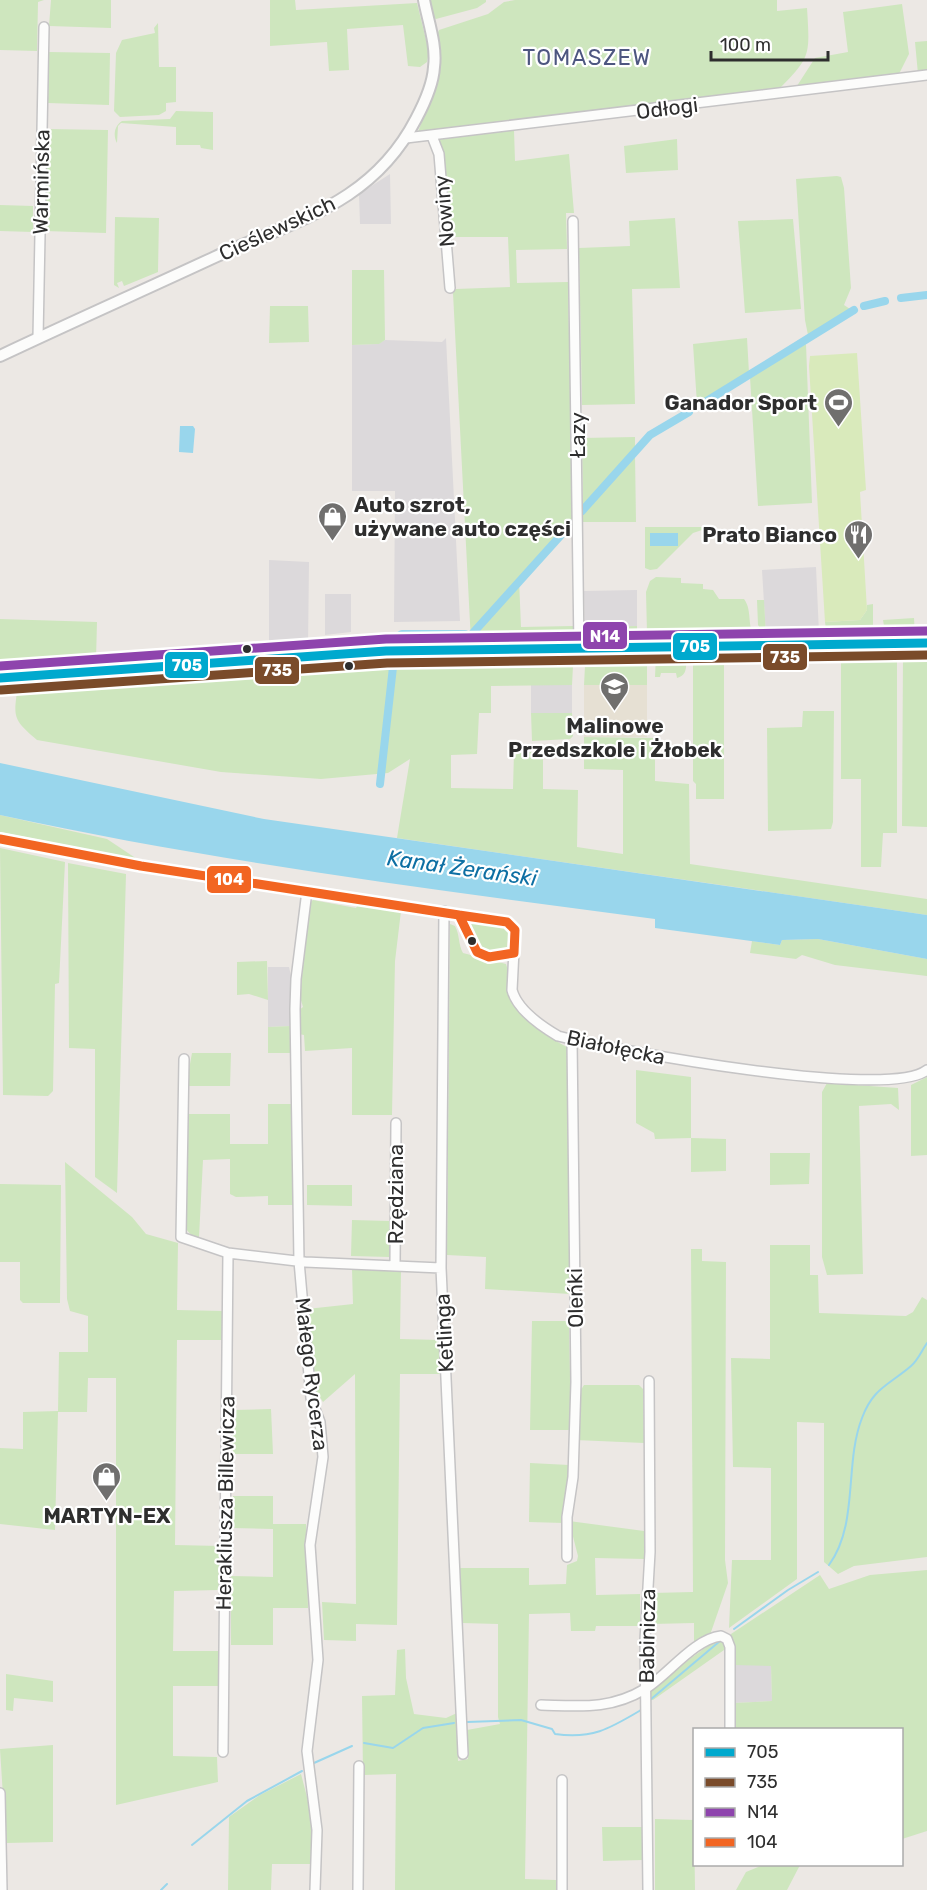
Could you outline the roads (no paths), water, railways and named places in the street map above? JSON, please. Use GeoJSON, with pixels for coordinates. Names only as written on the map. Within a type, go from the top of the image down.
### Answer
{"type":"FeatureCollection","features":[{"type":"Feature","properties":{"kind":"main road"},"geometry":{"type":"LineString","coordinates":[[0,678],[402,650],[927,643]]}},
{"type":"Feature","properties":{"kind":"street","name":"Cieślewskich"},"geometry":{"type":"LineString","coordinates":[[0,356],[219,256],[312,217],[365,182],[406,138],[420,112],[435,67],[424,0]]}},
{"type":"Feature","properties":{"kind":"street","name":"Warmińska"},"geometry":{"type":"LineString","coordinates":[[38,338],[44,27]]}},
{"type":"Feature","properties":{"kind":"street","name":"Odłogi"},"geometry":{"type":"LineString","coordinates":[[406,138],[927,75]]}},
{"type":"Feature","properties":{"kind":"street","name":"Nowiny"},"geometry":{"type":"LineString","coordinates":[[432,136],[439,154],[450,288]]}},
{"type":"Feature","properties":{"kind":"street","name":"Łazy"},"geometry":{"type":"LineString","coordinates":[[573,221],[579,648]]}},
{"type":"Feature","properties":{"kind":"street","name":"Białołęcka"},"geometry":{"type":"LineString","coordinates":[[0,839],[141,866],[511,923],[515,930],[512,990],[514,997],[544,1028],[558,1036],[572,1040],[676,1060],[839,1080],[903,1079],[918,1076],[927,1070]]}},
{"type":"Feature","properties":{"kind":"street","name":"Małego Rycerza"},"geometry":{"type":"LineString","coordinates":[[307,891],[296,979],[295,1009],[298,1261],[311,1398],[320,1422],[323,1457],[310,1545],[318,1660],[307,1751],[317,1830],[315,1890]]}},
{"type":"Feature","properties":{"kind":"street","name":"Ketlinga"},"geometry":{"type":"LineString","coordinates":[[444,912],[441,1268],[463,1754]]}},
{"type":"Feature","properties":{"kind":"street","name":"Oleńki"},"geometry":{"type":"LineString","coordinates":[[567,1557],[567,1517],[573,1477],[576,1382],[572,1040]]}},
{"type":"Feature","properties":{"kind":"street"},"geometry":{"type":"LineString","coordinates":[[184,1059],[181,1237],[228,1253],[298,1261],[441,1268]]}},
{"type":"Feature","properties":{"kind":"street","name":"Rzędziana"},"geometry":{"type":"LineString","coordinates":[[395,1266],[396,1123]]}},
{"type":"Feature","properties":{"kind":"street","name":"Herakliusza Billewicza"},"geometry":{"type":"LineString","coordinates":[[223,1752],[228,1253]]}},
{"type":"Feature","properties":{"kind":"street","name":"Babinicza"},"geometry":{"type":"LineString","coordinates":[[648,1890],[646,1688],[650,1552],[649,1381]]}},
{"type":"Feature","properties":{"kind":"street"},"geometry":{"type":"LineString","coordinates":[[541,1705],[608,1705],[646,1688],[691,1652],[718,1636],[727,1639],[730,1647],[730,1728]]}},
{"type":"Feature","properties":{"kind":"street"},"geometry":{"type":"LineString","coordinates":[[358,1890],[359,1766]]}},
{"type":"Feature","properties":{"kind":"street"},"geometry":{"type":"LineString","coordinates":[[562,1780],[562,1890]]}},
{"type":"Feature","properties":{"kind":"street"},"geometry":{"type":"LineString","coordinates":[[0,1793],[2,1890]]}},
{"type":"Feature","properties":{"kind":"water"},"geometry":{"type":"Polygon","coordinates":[[[180,426],[193,426],[195,429],[193,453],[179,452],[180,426]]]}},
{"type":"Feature","properties":{"kind":"water"},"geometry":{"type":"Polygon","coordinates":[[[650,533],[678,533],[678,546],[650,546],[650,533]]]}},
{"type":"Feature","properties":{"kind":"water","name":"Kanał Żerański"},"geometry":{"type":"Polygon","coordinates":[[[0,763],[264,819],[927,915],[927,959],[818,939],[782,940],[780,945],[655,928],[655,919],[408,886],[244,861],[0,815],[0,763]]]}},
{"type":"Feature","properties":{"kind":"waterway"},"geometry":{"type":"LineString","coordinates":[[901,298],[927,295]]}},
{"type":"Feature","properties":{"kind":"waterway"},"geometry":{"type":"LineString","coordinates":[[864,306],[885,301]]}},
{"type":"Feature","properties":{"kind":"waterway"},"geometry":{"type":"LineString","coordinates":[[697,407],[854,310]]}},
{"type":"Feature","properties":{"kind":"waterway"},"geometry":{"type":"LineString","coordinates":[[582,511],[650,435],[689,412]]}},
{"type":"Feature","properties":{"kind":"waterway"},"geometry":{"type":"LineString","coordinates":[[472,634],[571,524]]}},
{"type":"Feature","properties":{"kind":"waterway"},"geometry":{"type":"LineString","coordinates":[[396,644],[397,637],[402,634],[465,634]]}},
{"type":"Feature","properties":{"kind":"waterway"},"geometry":{"type":"LineString","coordinates":[[380,784],[394,658]]}},
{"type":"Feature","properties":{"kind":"waterway"},"geometry":{"type":"LineString","coordinates":[[829,1565],[844,1531],[848,1513],[853,1455],[866,1408],[882,1388],[913,1364],[927,1343]]}},
{"type":"Feature","properties":{"kind":"waterway"},"geometry":{"type":"LineString","coordinates":[[734,1629],[788,1590],[818,1572]]}},
{"type":"Feature","properties":{"kind":"waterway"},"geometry":{"type":"LineString","coordinates":[[650,1700],[720,1641]]}},
{"type":"Feature","properties":{"kind":"waterway"},"geometry":{"type":"LineString","coordinates":[[467,1722],[521,1720],[552,1729],[555,1734],[580,1735],[610,1727],[641,1710]]}},
{"type":"Feature","properties":{"kind":"waterway"},"geometry":{"type":"LineString","coordinates":[[364,1743],[393,1748],[423,1728],[454,1723]]}},
{"type":"Feature","properties":{"kind":"waterway"},"geometry":{"type":"LineString","coordinates":[[314,1763],[352,1746]]}},
{"type":"Feature","properties":{"kind":"waterway"},"geometry":{"type":"LineString","coordinates":[[192,1845],[247,1801],[302,1771]]}},
{"type":"Feature","properties":{"kind":"waterway"},"geometry":{"type":"LineString","coordinates":[[161,1890],[167,1884]]}},
{"type":"Feature","properties":{"kind":"place","name":"Ganador Sport"},"geometry":{"type":"Point","coordinates":[838,428]}},
{"type":"Feature","properties":{"kind":"place","name":"Auto szrot, używane auto części"},"geometry":{"type":"Point","coordinates":[333,542]}},
{"type":"Feature","properties":{"kind":"place","name":"Prato Bianco"},"geometry":{"type":"Point","coordinates":[858,560]}},
{"type":"Feature","properties":{"kind":"place","name":"Malinowe Przedszkole i Żłobek"},"geometry":{"type":"Point","coordinates":[615,712]}},
{"type":"Feature","properties":{"kind":"place","name":"MARTYN-EX"},"geometry":{"type":"Point","coordinates":[107,1502]}},
{"type":"Feature","properties":{"kind":"district","name":"TOMASZEW"},"geometry":{"type":"Point","coordinates":[587,57]}}]}
